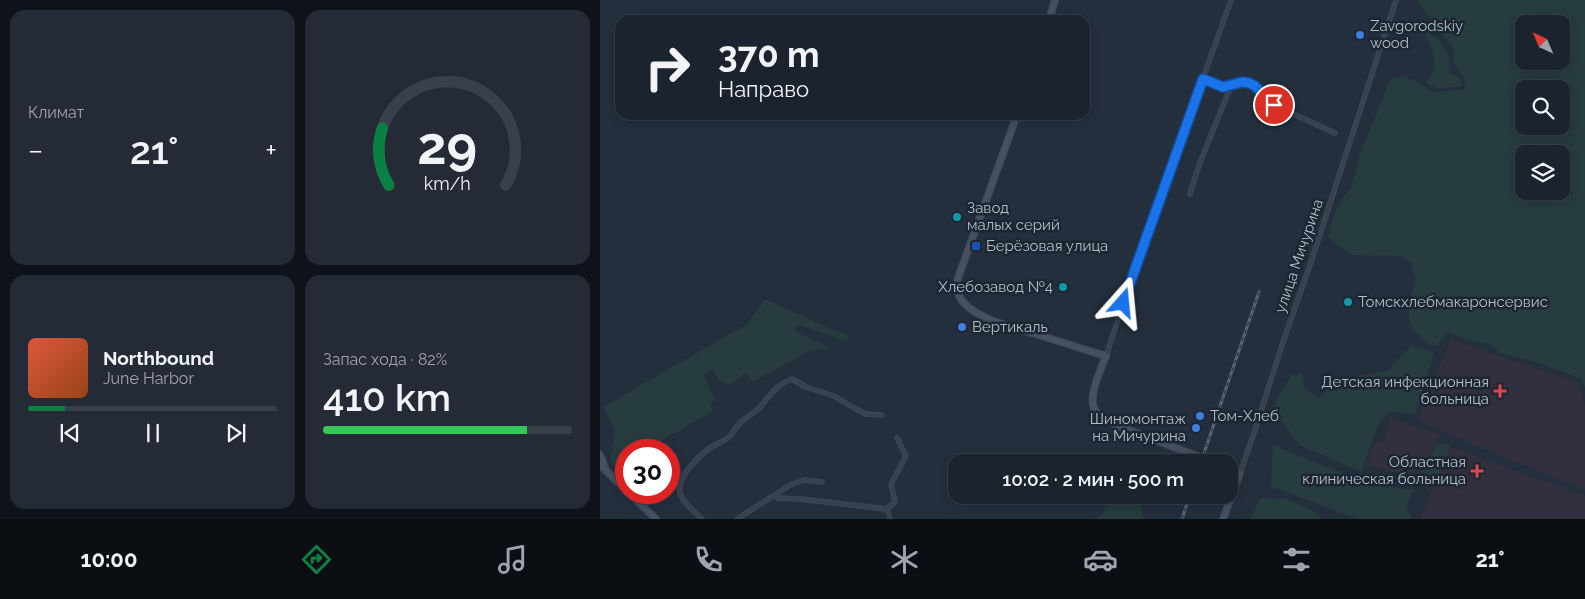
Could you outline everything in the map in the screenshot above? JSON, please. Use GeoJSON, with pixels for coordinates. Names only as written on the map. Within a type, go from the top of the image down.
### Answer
{"type":"FeatureCollection","features":[{"type":"Feature","properties":{"kind":"street"},"geometry":{"type":"LineString","coordinates":[[1050,15],[1055,0]]}},
{"type":"Feature","properties":{"kind":"street"},"geometry":{"type":"LineString","coordinates":[[1192,454],[1107,420],[1099,414],[1093,404],[1092,396],[1131,280],[1231,0]]}},
{"type":"Feature","properties":{"kind":"street","name":"улица Мичурина"},"geometry":{"type":"LineString","coordinates":[[1223,519],[1312,259],[1396,0]]}},
{"type":"Feature","properties":{"kind":"street"},"geometry":{"type":"LineString","coordinates":[[1203,79],[1223,87],[1242,82],[1249,83],[1255,86],[1274,105],[1335,132]]}},
{"type":"Feature","properties":{"kind":"street"},"geometry":{"type":"LineString","coordinates":[[1190,194],[1199,165],[1231,86]]}},
{"type":"Feature","properties":{"kind":"street"},"geometry":{"type":"LineString","coordinates":[[1015,120],[958,278],[957,291],[964,304],[982,316],[1106,356]]}},
{"type":"Feature","properties":{"kind":"street"},"geometry":{"type":"LineString","coordinates":[[702,519],[679,492],[684,476],[708,449],[731,435],[741,422],[762,406],[771,393],[788,380],[792,379],[806,388],[834,396],[866,414],[882,415]]}},
{"type":"Feature","properties":{"kind":"street"},"geometry":{"type":"LineString","coordinates":[[775,495],[778,498],[887,509],[894,502],[891,484],[906,456],[898,438]]}},
{"type":"Feature","properties":{"kind":"street"},"geometry":{"type":"LineString","coordinates":[[600,455],[608,473]]}},
{"type":"Feature","properties":{"kind":"street"},"geometry":{"type":"LineString","coordinates":[[600,465],[615,480]]}},
{"type":"Feature","properties":{"kind":"street"},"geometry":{"type":"LineString","coordinates":[[737,519],[790,486],[804,480],[822,482]]}},
{"type":"Feature","properties":{"kind":"street"},"geometry":{"type":"LineString","coordinates":[[640,504],[656,519]]}},
{"type":"Feature","properties":{"kind":"street"},"geometry":{"type":"LineString","coordinates":[[887,509],[890,519]]}},
{"type":"Feature","properties":{"kind":"shaded area"},"geometry":{"type":"Polygon","coordinates":[[[1451,339],[1579,383],[1585,407],[1585,490],[1448,434],[1417,419],[1451,339]]]}},
{"type":"Feature","properties":{"kind":"shaded area"},"geometry":{"type":"Polygon","coordinates":[[[1391,418],[1441,435],[1416,477],[1366,465],[1375,440],[1383,443],[1391,418]]]}},
{"type":"Feature","properties":{"kind":"shaded area","name":"Областная клиническая больница"},"geometry":{"type":"Polygon","coordinates":[[[1448,446],[1585,496],[1585,519],[1421,519],[1448,446]]]}},
{"type":"Feature","properties":{"kind":"green space"},"geometry":{"type":"Polygon","coordinates":[[[1416,0],[1585,0],[1585,388],[1581,379],[1542,364],[1501,353],[1488,344],[1466,340],[1448,332],[1436,346],[1424,342],[1410,325],[1408,307],[1416,279],[1410,262],[1399,256],[1351,255],[1328,237],[1333,218],[1341,200],[1351,189],[1362,146],[1390,80],[1404,76],[1432,92],[1465,89],[1464,78],[1454,63],[1453,48],[1416,0]]]}},
{"type":"Feature","properties":{"kind":"green space"},"geometry":{"type":"Polygon","coordinates":[[[1425,32],[1431,34],[1444,47],[1449,58],[1449,71],[1461,79],[1462,86],[1440,89],[1427,84],[1435,64],[1425,32]]]}},
{"type":"Feature","properties":{"kind":"green space"},"geometry":{"type":"Polygon","coordinates":[[[765,299],[849,336],[846,341],[799,325],[794,331],[831,348],[810,351],[753,382],[745,373],[731,385],[718,380],[713,369],[703,374],[715,400],[710,404],[713,411],[664,439],[615,439],[615,465],[610,461],[615,430],[603,407],[747,324],[765,299]]]}},
{"type":"Feature","properties":{"kind":"green space"},"geometry":{"type":"Polygon","coordinates":[[[1411,346],[1434,353],[1415,415],[1389,411],[1379,424],[1362,472],[1299,445],[1273,409],[1282,389],[1292,375],[1303,374],[1304,388],[1318,398],[1338,380],[1387,371],[1411,346]]]}},
{"type":"Feature","properties":{"kind":"green space"},"geometry":{"type":"Polygon","coordinates":[[[1438,443],[1450,445],[1436,484],[1430,486],[1419,485],[1417,479],[1438,443]]]}},
{"type":"Feature","properties":{"kind":"green space"},"geometry":{"type":"Polygon","coordinates":[[[1273,444],[1370,484],[1413,490],[1406,509],[1413,519],[1358,519],[1271,486],[1273,444]]]}},
{"type":"Feature","properties":{"kind":"green space"},"geometry":{"type":"Polygon","coordinates":[[[1261,498],[1286,499],[1314,511],[1322,519],[1250,519],[1261,498]]]}},
{"type":"Feature","properties":{"kind":"green space"},"geometry":{"type":"Polygon","coordinates":[[[1106,504],[1138,504],[1142,509],[1144,519],[1095,519],[1103,514],[1106,504]]]}},
{"type":"Feature","properties":{"kind":"railway"},"geometry":{"type":"LineString","coordinates":[[1204,454],[1259,292]]}},
{"type":"Feature","properties":{"kind":"railway"},"geometry":{"type":"LineString","coordinates":[[1182,519],[1187,504]]}},
{"type":"Feature","properties":{"kind":"place","name":"Zavgorodskiy wood"},"geometry":{"type":"Point","coordinates":[1360,35]}},
{"type":"Feature","properties":{"kind":"place","name":"Завод малых серий"},"geometry":{"type":"Point","coordinates":[957,217]}},
{"type":"Feature","properties":{"kind":"place","name":"Берёзовая улица"},"geometry":{"type":"Point","coordinates":[976,246]}},
{"type":"Feature","properties":{"kind":"place","name":"Хлебозавод №4"},"geometry":{"type":"Point","coordinates":[1063,287]}},
{"type":"Feature","properties":{"kind":"place","name":"Томскхлебмакаронсервис"},"geometry":{"type":"Point","coordinates":[1348,302]}},
{"type":"Feature","properties":{"kind":"place","name":"Вертикаль"},"geometry":{"type":"Point","coordinates":[962,327]}},
{"type":"Feature","properties":{"kind":"place","name":"Детская инфекционная больница"},"geometry":{"type":"Point","coordinates":[1500,391]}},
{"type":"Feature","properties":{"kind":"place","name":"Том-Хлеб"},"geometry":{"type":"Point","coordinates":[1200,416]}},
{"type":"Feature","properties":{"kind":"place","name":"Шиномонтаж на Мичурина"},"geometry":{"type":"Point","coordinates":[1196,428]}},
{"type":"Feature","properties":{"kind":"place","name":"Областная клиническая больница"},"geometry":{"type":"Point","coordinates":[1477,471]}},
{"type":"Feature","properties":{"kind":"route"},"geometry":{"type":"LineString","coordinates":[[1123,303],[1203,79],[1223,87],[1242,82],[1249,83],[1255,86],[1274,105]]}}]}
